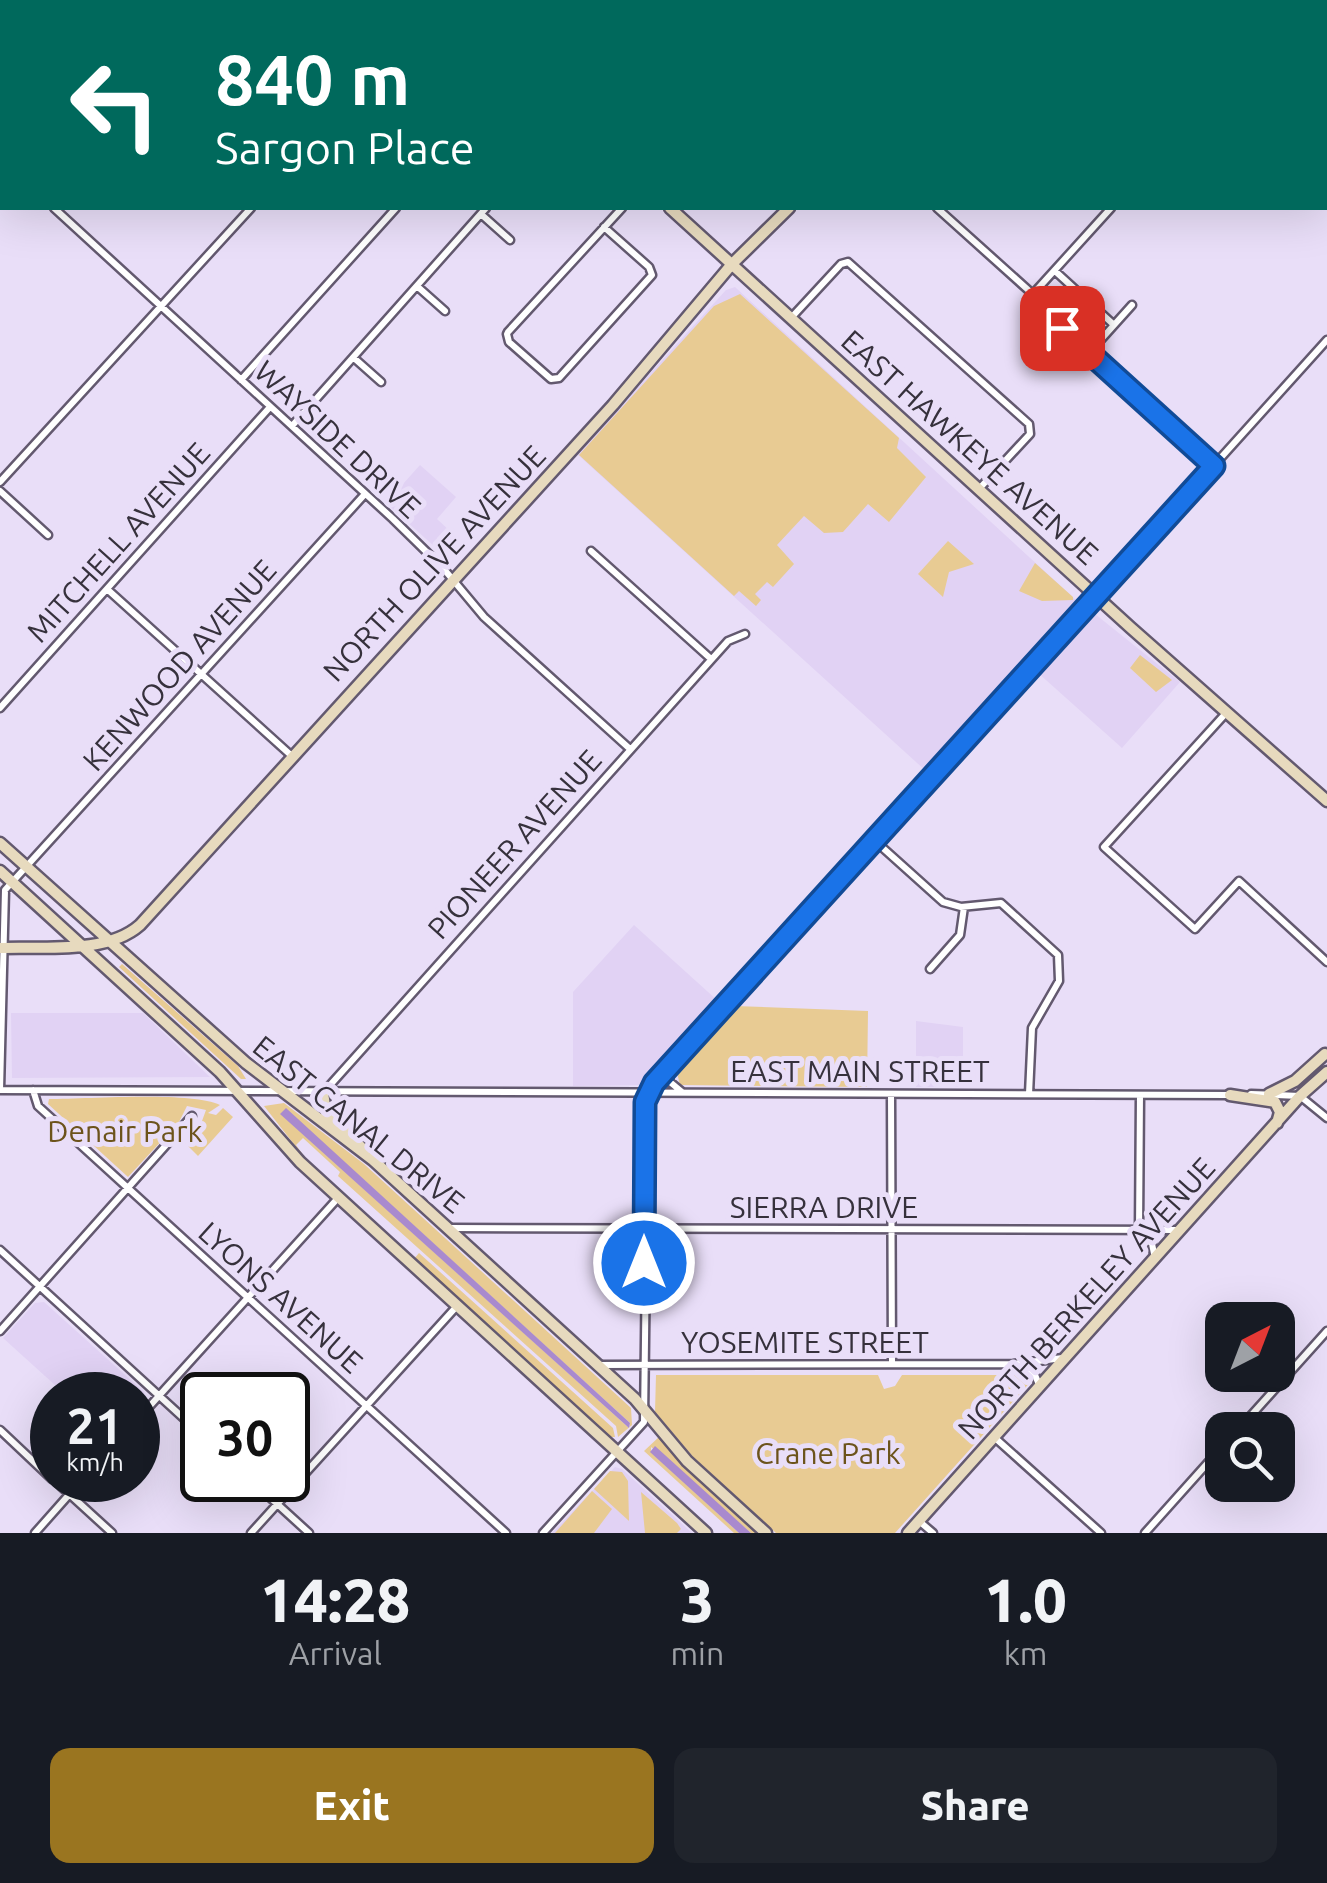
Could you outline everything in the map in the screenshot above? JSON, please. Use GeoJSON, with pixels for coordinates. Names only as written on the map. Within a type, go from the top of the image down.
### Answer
{"type":"FeatureCollection","features":[{"type":"Feature","properties":{"kind":"street","name":"WAYSIDE DRIVE"},"geometry":{"type":"LineString","coordinates":[[56,210],[366,494],[494,627],[630,749]]}},
{"type":"Feature","properties":{"kind":"street"},"geometry":{"type":"LineString","coordinates":[[0,482],[249,210]]}},
{"type":"Feature","properties":{"kind":"street"},"geometry":{"type":"LineString","coordinates":[[241,380],[394,210]]}},
{"type":"Feature","properties":{"kind":"street"},"geometry":{"type":"LineString","coordinates":[[604,226],[652,272],[554,380],[507,337],[604,226],[620,210]]}},
{"type":"Feature","properties":{"kind":"street","name":"EAST HAWKEYE AVENUE"},"geometry":{"type":"LineString","coordinates":[[672,210],[1096,596],[1324,793]]}},
{"type":"Feature","properties":{"kind":"street","name":"NORTH OLIVE AVENUE"},"geometry":{"type":"LineString","coordinates":[[107,941],[127,935],[150,916],[294,758],[352,688],[613,405],[732,264],[787,210]]}},
{"type":"Feature","properties":{"kind":"street"},"geometry":{"type":"LineString","coordinates":[[939,210],[1035,296],[1109,210]]}},
{"type":"Feature","properties":{"kind":"street"},"geometry":{"type":"LineString","coordinates":[[292,426],[484,211],[510,240]]}},
{"type":"Feature","properties":{"kind":"street"},"geometry":{"type":"LineString","coordinates":[[791,318],[841,264],[848,262],[1029,424],[1030,434],[979,489]]}},
{"type":"Feature","properties":{"kind":"street"},"geometry":{"type":"LineString","coordinates":[[1054,271],[1114,325]]}},
{"type":"Feature","properties":{"kind":"street"},"geometry":{"type":"LineString","coordinates":[[418,287],[445,311]]}},
{"type":"Feature","properties":{"kind":"street"},"geometry":{"type":"LineString","coordinates":[[1096,345],[1132,305]]}},
{"type":"Feature","properties":{"kind":"street"},"geometry":{"type":"LineString","coordinates":[[1046,322],[1062,328],[1214,466]]}},
{"type":"Feature","properties":{"kind":"street"},"geometry":{"type":"LineString","coordinates":[[543,1533],[642,1426],[648,1093],[1327,340]]}},
{"type":"Feature","properties":{"kind":"street"},"geometry":{"type":"LineString","coordinates":[[354,358],[381,382]]}},
{"type":"Feature","properties":{"kind":"street","name":"MITCHELL AVENUE"},"geometry":{"type":"LineString","coordinates":[[0,708],[270,407]]}},
{"type":"Feature","properties":{"kind":"street"},"geometry":{"type":"LineString","coordinates":[[0,491],[48,534]]}},
{"type":"Feature","properties":{"kind":"street","name":"KENWOOD AVENUE"},"geometry":{"type":"LineString","coordinates":[[12,882],[366,494]]}},
{"type":"Feature","properties":{"kind":"street"},"geometry":{"type":"LineString","coordinates":[[591,551],[711,659]]}},
{"type":"Feature","properties":{"kind":"street"},"geometry":{"type":"LineString","coordinates":[[106,589],[294,758]]}},
{"type":"Feature","properties":{"kind":"street","name":"PIONEER AVENUE"},"geometry":{"type":"LineString","coordinates":[[323,1093],[711,659],[733,636],[745,634]]}},
{"type":"Feature","properties":{"kind":"street"},"geometry":{"type":"LineString","coordinates":[[1228,711],[1104,847],[1195,929],[1238,881],[1327,962]]}},
{"type":"Feature","properties":{"kind":"street"},"geometry":{"type":"LineString","coordinates":[[874,840],[940,900],[964,907],[990,901],[1004,905],[1060,958],[1059,981],[1032,1028],[1028,1094]]}},
{"type":"Feature","properties":{"kind":"street","name":"EAST CANAL DRIVE"},"geometry":{"type":"LineString","coordinates":[[0,843],[284,1093],[373,1160],[597,1364],[645,1410],[688,1462],[766,1533]]}},
{"type":"Feature","properties":{"kind":"street","name":"EAST CANAL DRIVE"},"geometry":{"type":"LineString","coordinates":[[0,871],[235,1090],[281,1144],[338,1198],[706,1533]]}},
{"type":"Feature","properties":{"kind":"street"},"geometry":{"type":"LineString","coordinates":[[0,1090],[2,898],[12,882]]}},
{"type":"Feature","properties":{"kind":"street"},"geometry":{"type":"LineString","coordinates":[[930,969],[962,931],[964,907]]}},
{"type":"Feature","properties":{"kind":"street"},"geometry":{"type":"LineString","coordinates":[[0,948],[107,941]]}},
{"type":"Feature","properties":{"kind":"street"},"geometry":{"type":"LineString","coordinates":[[1269,1094],[1295,1081],[1326,1053]]}},
{"type":"Feature","properties":{"kind":"street","name":"NORTH BERKELEY AVENUE"},"geometry":{"type":"LineString","coordinates":[[1300,1096],[1303,1082],[1326,1053]]}},
{"type":"Feature","properties":{"kind":"street"},"geometry":{"type":"LineString","coordinates":[[669,1068],[672,1084],[688,1093]]}},
{"type":"Feature","properties":{"kind":"street","name":"NORTH BERKELEY AVENUE"},"geometry":{"type":"LineString","coordinates":[[908,1533],[1300,1096],[1327,1072]]}},
{"type":"Feature","properties":{"kind":"street","name":"EAST MAIN STREET"},"geometry":{"type":"LineString","coordinates":[[0,1090],[1300,1096]]}},
{"type":"Feature","properties":{"kind":"street","name":"LYONS AVENUE"},"geometry":{"type":"LineString","coordinates":[[33,1090],[36,1104],[506,1533]]}},
{"type":"Feature","properties":{"kind":"street"},"geometry":{"type":"LineString","coordinates":[[323,1093],[326,1112],[373,1160]]}},
{"type":"Feature","properties":{"kind":"street"},"geometry":{"type":"LineString","coordinates":[[891,1094],[892,1364]]}},
{"type":"Feature","properties":{"kind":"street"},"geometry":{"type":"LineString","coordinates":[[1230,1095],[1275,1102],[1280,1114],[1276,1125]]}},
{"type":"Feature","properties":{"kind":"street"},"geometry":{"type":"LineString","coordinates":[[1140,1096],[1139,1230],[1152,1244],[1155,1260]]}},
{"type":"Feature","properties":{"kind":"street"},"geometry":{"type":"LineString","coordinates":[[1300,1096],[1327,1118]]}},
{"type":"Feature","properties":{"kind":"street"},"geometry":{"type":"LineString","coordinates":[[0,1331],[192,1116]]}},
{"type":"Feature","properties":{"kind":"street"},"geometry":{"type":"LineString","coordinates":[[160,1395],[338,1198]]}},
{"type":"Feature","properties":{"kind":"street","name":"SIERRA DRIVE"},"geometry":{"type":"LineString","coordinates":[[448,1228],[1182,1230]]}},
{"type":"Feature","properties":{"kind":"street"},"geometry":{"type":"LineString","coordinates":[[0,1250],[133,1372]]}},
{"type":"Feature","properties":{"kind":"street"},"geometry":{"type":"LineString","coordinates":[[251,1533],[457,1306]]}},
{"type":"Feature","properties":{"kind":"street"},"geometry":{"type":"LineString","coordinates":[[1254,1412],[1327,1332]]}},
{"type":"Feature","properties":{"kind":"street","name":"YOSEMITE STREET"},"geometry":{"type":"LineString","coordinates":[[597,1364],[1012,1364],[1048,1363],[1069,1356]]}},
{"type":"Feature","properties":{"kind":"street"},"geometry":{"type":"LineString","coordinates":[[1012,1364],[1035,1375],[1040,1387]]}},
{"type":"Feature","properties":{"kind":"street"},"geometry":{"type":"LineString","coordinates":[[160,1397],[180,1416]]}},
{"type":"Feature","properties":{"kind":"street"},"geometry":{"type":"LineString","coordinates":[[0,1430],[30,1458]]}},
{"type":"Feature","properties":{"kind":"street"},"geometry":{"type":"LineString","coordinates":[[994,1437],[1101,1533]]}},
{"type":"Feature","properties":{"kind":"street"},"geometry":{"type":"LineString","coordinates":[[1145,1533],[1205,1466]]}},
{"type":"Feature","properties":{"kind":"street"},"geometry":{"type":"LineString","coordinates":[[35,1533],[62,1502]]}},
{"type":"Feature","properties":{"kind":"street"},"geometry":{"type":"LineString","coordinates":[[78,1502],[112,1533]]}},
{"type":"Feature","properties":{"kind":"street"},"geometry":{"type":"LineString","coordinates":[[277,1504],[310,1533]]}},
{"type":"Feature","properties":{"kind":"street"},"geometry":{"type":"LineString","coordinates":[[920,1521],[933,1533]]}},
{"type":"Feature","properties":{"kind":"shaded area"},"geometry":{"type":"Polygon","coordinates":[[[735,287],[1077,601],[927,772],[577,454],[726,290],[735,287]]]}},
{"type":"Feature","properties":{"kind":"shaded area"},"geometry":{"type":"Polygon","coordinates":[[[420,465],[456,497],[437,519],[464,544],[453,557],[445,556],[386,503],[420,465]]]}},
{"type":"Feature","properties":{"kind":"shaded area"},"geometry":{"type":"Polygon","coordinates":[[[1095,614],[1180,682],[1122,748],[1037,672],[1086,618],[1095,614]]]}},
{"type":"Feature","properties":{"kind":"shaded area"},"geometry":{"type":"Polygon","coordinates":[[[634,925],[718,1001],[642,1085],[573,1086],[573,992],[634,925]]]}},
{"type":"Feature","properties":{"kind":"shaded area"},"geometry":{"type":"Polygon","coordinates":[[[11,1013],[143,1013],[210,1077],[12,1078],[11,1013]]]}},
{"type":"Feature","properties":{"kind":"shaded area"},"geometry":{"type":"Polygon","coordinates":[[[916,1021],[963,1027],[963,1087],[916,1087],[916,1021]]]}},
{"type":"Feature","properties":{"kind":"shaded area"},"geometry":{"type":"Polygon","coordinates":[[[286,1108],[630,1423],[629,1428],[280,1114],[286,1108]]]}},
{"type":"Feature","properties":{"kind":"shaded area"},"geometry":{"type":"Polygon","coordinates":[[[44,1302],[122,1372],[41,1372],[3,1338],[35,1303],[44,1302]]]}},
{"type":"Feature","properties":{"kind":"shaded area"},"geometry":{"type":"Polygon","coordinates":[[[655,1446],[751,1533],[739,1533],[650,1452],[655,1446]]]}},
{"type":"Feature","properties":{"kind":"shaded area"},"geometry":{"type":"Polygon","coordinates":[[[615,1467],[622,1469],[692,1533],[552,1533],[615,1467]]]}},
{"type":"Feature","properties":{"kind":"green space"},"geometry":{"type":"Polygon","coordinates":[[[740,294],[899,438],[897,448],[926,477],[889,522],[868,504],[843,532],[824,533],[804,516],[777,545],[794,564],[773,587],[767,582],[755,594],[761,600],[756,606],[739,591],[734,596],[579,455],[714,306],[740,294]]]}},
{"type":"Feature","properties":{"kind":"green space"},"geometry":{"type":"Polygon","coordinates":[[[948,541],[974,564],[949,572],[943,597],[918,574],[948,541]]]}},
{"type":"Feature","properties":{"kind":"green space"},"geometry":{"type":"Polygon","coordinates":[[[1035,563],[1073,600],[1042,601],[1019,591],[1035,563]]]}},
{"type":"Feature","properties":{"kind":"green space"},"geometry":{"type":"Polygon","coordinates":[[[1140,655],[1172,680],[1156,692],[1130,668],[1140,655]]]}},
{"type":"Feature","properties":{"kind":"green space"},"geometry":{"type":"Polygon","coordinates":[[[122,964],[238,1066],[246,1079],[241,1079],[119,967],[122,964]]]}},
{"type":"Feature","properties":{"kind":"green space"},"geometry":{"type":"Polygon","coordinates":[[[734,1006],[868,1011],[867,1087],[680,1085],[676,1069],[734,1006]]]}},
{"type":"Feature","properties":{"kind":"green space","name":"Denair Park"},"geometry":{"type":"Polygon","coordinates":[[[187,1098],[220,1105],[208,1113],[216,1115],[223,1108],[233,1117],[198,1156],[182,1140],[202,1121],[206,1110],[187,1106],[179,1122],[128,1177],[48,1104],[49,1099],[187,1098]]]}},
{"type":"Feature","properties":{"kind":"green space"},"geometry":{"type":"Polygon","coordinates":[[[284,1103],[364,1164],[631,1408],[632,1425],[629,1427],[630,1423],[287,1110],[281,1114],[629,1428],[618,1437],[616,1426],[338,1176],[340,1172],[303,1138],[296,1145],[308,1162],[264,1106],[284,1103]]]}},
{"type":"Feature","properties":{"kind":"green space"},"geometry":{"type":"Polygon","coordinates":[[[419,1253],[613,1428],[615,1437],[609,1437],[414,1259],[419,1253]]]}},
{"type":"Feature","properties":{"kind":"green space","name":"Crane Park"},"geometry":{"type":"Polygon","coordinates":[[[656,1375],[878,1375],[884,1389],[895,1386],[902,1375],[1029,1375],[1033,1379],[895,1533],[776,1533],[694,1458],[655,1412],[656,1375]]]}},
{"type":"Feature","properties":{"kind":"green space"},"geometry":{"type":"Polygon","coordinates":[[[660,1436],[689,1471],[757,1533],[751,1533],[651,1447],[651,1452],[739,1533],[734,1533],[644,1451],[660,1436]]]}},
{"type":"Feature","properties":{"kind":"green space"},"geometry":{"type":"Polygon","coordinates":[[[610,1471],[622,1472],[628,1481],[629,1521],[594,1489],[610,1471]]]}},
{"type":"Feature","properties":{"kind":"green space"},"geometry":{"type":"Polygon","coordinates":[[[592,1491],[612,1509],[594,1533],[555,1533],[592,1491]]]}},
{"type":"Feature","properties":{"kind":"green space"},"geometry":{"type":"Polygon","coordinates":[[[641,1492],[677,1523],[681,1529],[677,1533],[645,1533],[641,1492]]]}},
{"type":"Feature","properties":{"kind":"route"},"geometry":{"type":"LineString","coordinates":[[644,1263],[645,1102],[654,1083],[1214,466],[1062,328]]}}]}
